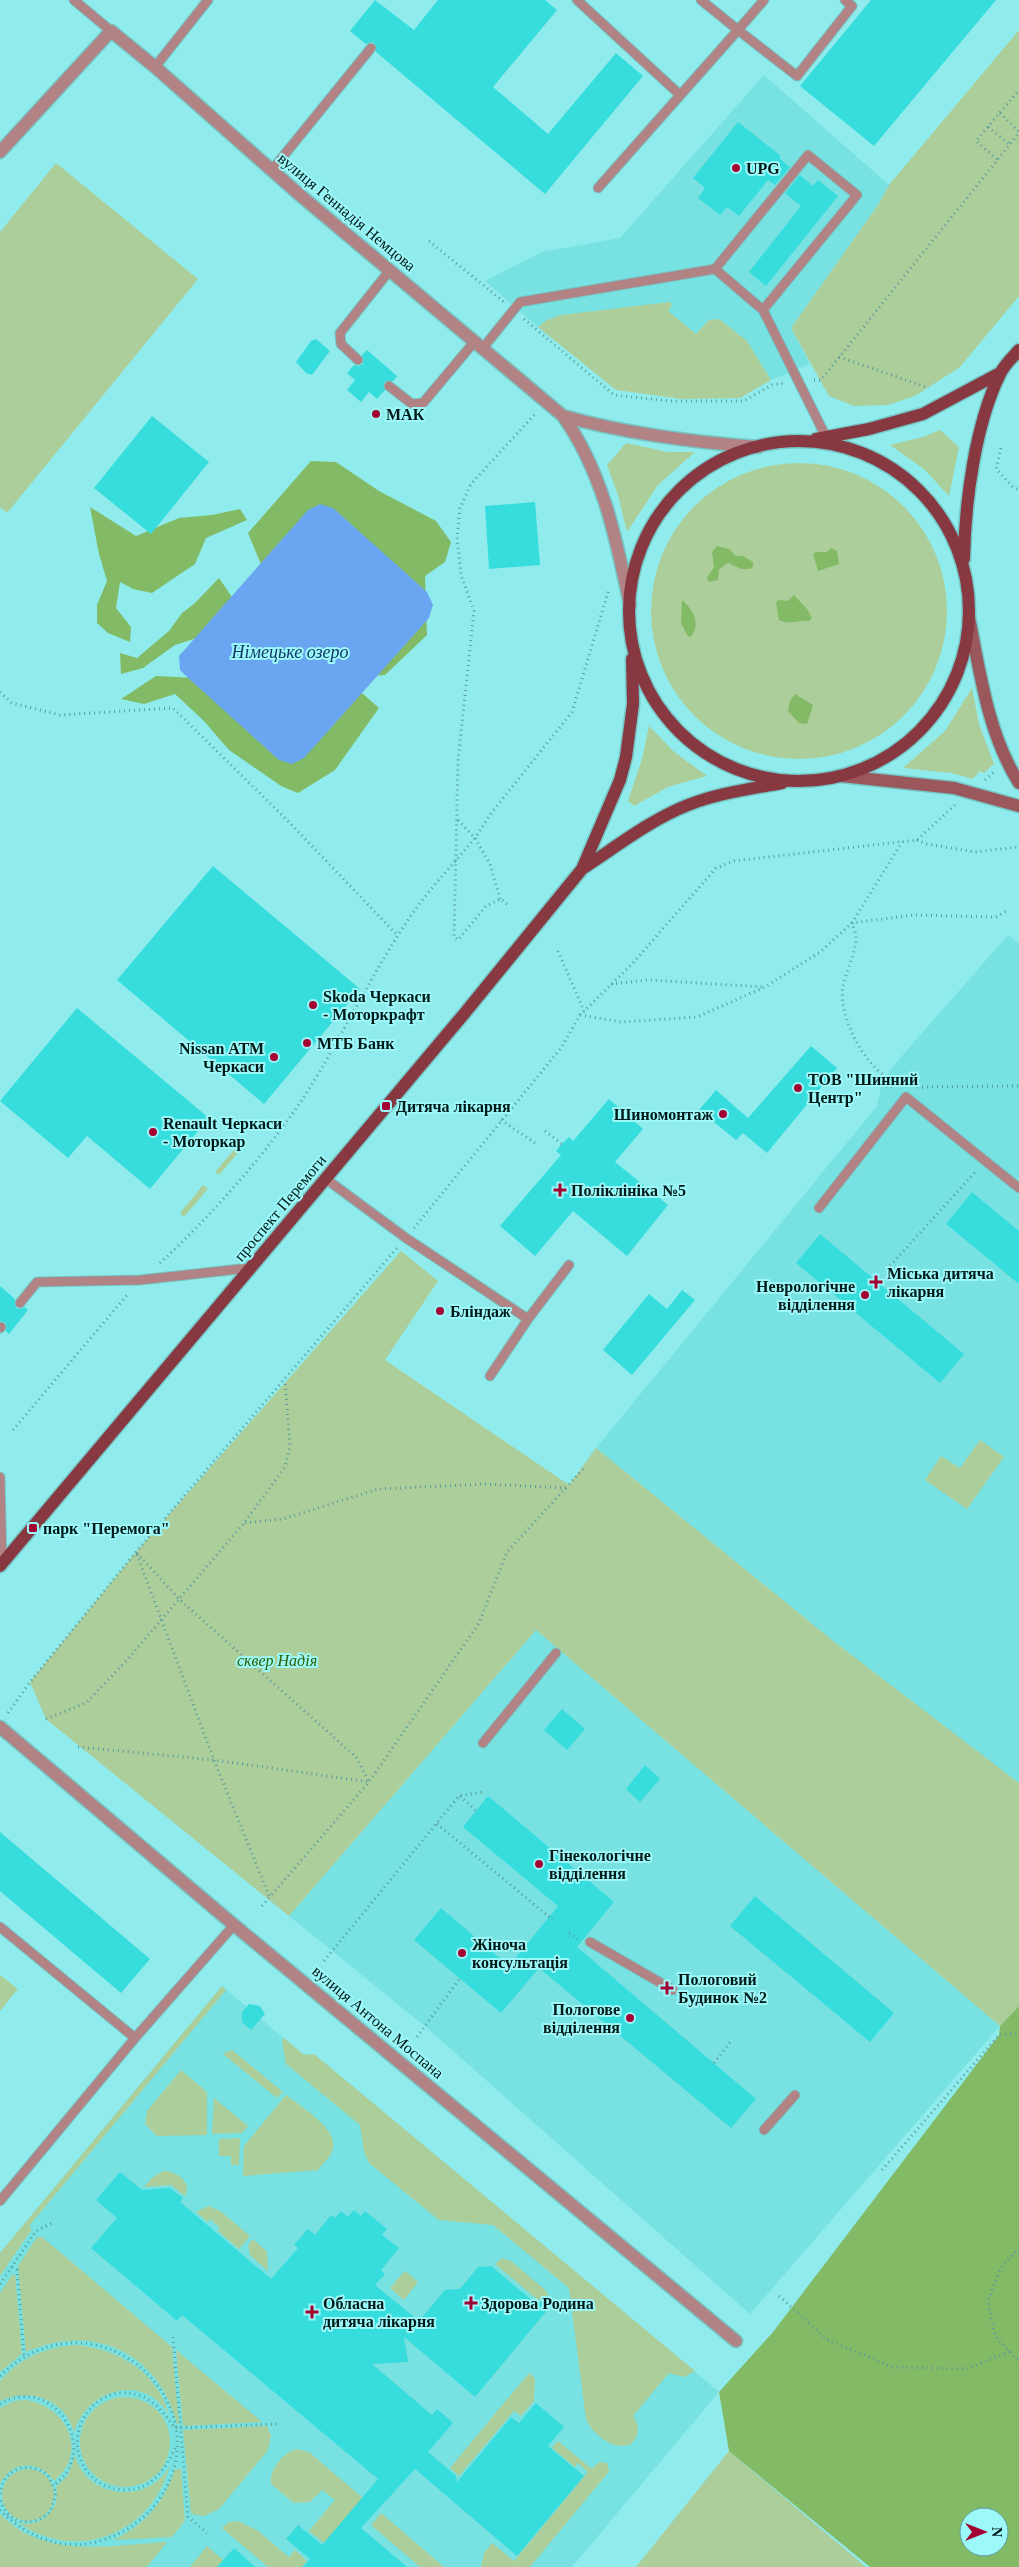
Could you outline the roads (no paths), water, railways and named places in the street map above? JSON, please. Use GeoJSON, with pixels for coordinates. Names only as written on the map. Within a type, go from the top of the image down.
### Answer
{"type":"FeatureCollection","features":[{"type":"Feature","properties":{"kind":"main road"},"geometry":{"type":"LineString","coordinates":[[805,441],[923,414],[1000,372],[1019,350]]}},
{"type":"Feature","properties":{"kind":"main road"},"geometry":{"type":"LineString","coordinates":[[632,659],[653,702],[684,735],[703,751],[746,772],[769,778],[793,781],[841,776],[864,768],[892,752],[923,727],[938,708],[960,665],[968,617],[963,569],[966,508],[983,424],[1000,372]]}},
{"type":"Feature","properties":{"kind":"main road"},"geometry":{"type":"LineString","coordinates":[[805,441],[853,450],[875,459],[915,487],[931,504],[945,524],[956,546],[963,569]]}},
{"type":"Feature","properties":{"kind":"main road","name":"проспект Перемоги"},"geometry":{"type":"LineString","coordinates":[[1,1565],[464,1014],[582,869],[620,780],[626,757],[633,704],[630,605],[632,581],[648,535],[660,514],[693,479],[713,465],[758,446],[805,441]]}},
{"type":"Feature","properties":{"kind":"main road","name":"проспект Перемоги"},"geometry":{"type":"LineString","coordinates":[[582,869],[647,826],[688,805],[721,795],[793,781]]}},
{"type":"Feature","properties":{"kind":"street","name":"вулиця Геннадія Немцова"},"geometry":{"type":"LineString","coordinates":[[110,31],[155,67],[272,170],[563,416]]}},
{"type":"Feature","properties":{"kind":"street"},"geometry":{"type":"LineString","coordinates":[[0,152],[110,31]]}},
{"type":"Feature","properties":{"kind":"street"},"geometry":{"type":"LineString","coordinates":[[563,416],[597,426],[664,438],[758,446]]}},
{"type":"Feature","properties":{"kind":"street"},"geometry":{"type":"LineString","coordinates":[[563,416],[579,439],[595,472],[610,520],[630,605]]}},
{"type":"Feature","properties":{"kind":"street"},"geometry":{"type":"LineString","coordinates":[[968,617],[994,730],[1006,760],[1019,782]]}},
{"type":"Feature","properties":{"kind":"street"},"geometry":{"type":"LineString","coordinates":[[841,776],[915,782],[972,792],[1019,806]]}},
{"type":"Feature","properties":{"kind":"street","name":"вулиця Антона Моспана"},"geometry":{"type":"LineString","coordinates":[[2,1722],[234,1926],[736,2341]]}},
{"type":"Feature","properties":{"kind":"lane"},"geometry":{"type":"LineString","coordinates":[[74,0],[110,31]]}},
{"type":"Feature","properties":{"kind":"lane"},"geometry":{"type":"LineString","coordinates":[[155,67],[208,0]]}},
{"type":"Feature","properties":{"kind":"lane"},"geometry":{"type":"LineString","coordinates":[[577,0],[679,94]]}},
{"type":"Feature","properties":{"kind":"lane"},"geometry":{"type":"LineString","coordinates":[[701,0],[797,76],[852,6],[844,0]]}},
{"type":"Feature","properties":{"kind":"lane"},"geometry":{"type":"LineString","coordinates":[[598,188],[764,0]]}},
{"type":"Feature","properties":{"kind":"lane"},"geometry":{"type":"LineString","coordinates":[[272,170],[371,48]]}},
{"type":"Feature","properties":{"kind":"lane"},"geometry":{"type":"LineString","coordinates":[[389,386],[412,404],[423,403],[520,302],[715,269],[808,155],[857,195],[763,310]]}},
{"type":"Feature","properties":{"kind":"lane"},"geometry":{"type":"LineString","coordinates":[[715,269],[763,310],[826,437]]}},
{"type":"Feature","properties":{"kind":"lane"},"geometry":{"type":"LineString","coordinates":[[358,360],[341,344],[340,333],[390,270]]}},
{"type":"Feature","properties":{"kind":"lane"},"geometry":{"type":"LineString","coordinates":[[819,1208],[906,1097],[1019,1188]]}},
{"type":"Feature","properties":{"kind":"lane"},"geometry":{"type":"LineString","coordinates":[[326,1179],[406,1238],[528,1319]]}},
{"type":"Feature","properties":{"kind":"lane"},"geometry":{"type":"LineString","coordinates":[[490,1376],[528,1319],[569,1265]]}},
{"type":"Feature","properties":{"kind":"lane"},"geometry":{"type":"LineString","coordinates":[[20,1303],[37,1282],[140,1280],[250,1268]]}},
{"type":"Feature","properties":{"kind":"lane"},"geometry":{"type":"LineString","coordinates":[[0,1477],[1,1565]]}},
{"type":"Feature","properties":{"kind":"lane"},"geometry":{"type":"LineString","coordinates":[[483,1742],[556,1653]]}},
{"type":"Feature","properties":{"kind":"lane"},"geometry":{"type":"LineString","coordinates":[[0,2201],[135,2038],[234,1926]]}},
{"type":"Feature","properties":{"kind":"lane"},"geometry":{"type":"LineString","coordinates":[[0,1927],[135,2038]]}},
{"type":"Feature","properties":{"kind":"lane"},"geometry":{"type":"LineString","coordinates":[[590,1942],[672,1990]]}},
{"type":"Feature","properties":{"kind":"lane"},"geometry":{"type":"LineString","coordinates":[[764,2130],[794,2095]]}},
{"type":"Feature","properties":{"kind":"water","name":"Німецьке озеро"},"geometry":{"type":"Polygon","coordinates":[[[320,504],[333,508],[427,592],[433,605],[429,618],[304,758],[292,764],[279,760],[185,675],[180,670],[179,656],[308,510],[320,504]]]}},
{"type":"Feature","properties":{"kind":"place","name":"UPG"},"geometry":{"type":"Point","coordinates":[736,168]}},
{"type":"Feature","properties":{"kind":"place","name":"МАК"},"geometry":{"type":"Point","coordinates":[376,414]}},
{"type":"Feature","properties":{"kind":"place","name":"Skoda Черкаси - Моторкрафт"},"geometry":{"type":"Point","coordinates":[313,1005]}},
{"type":"Feature","properties":{"kind":"place","name":"МТБ Банк"},"geometry":{"type":"Point","coordinates":[307,1043]}},
{"type":"Feature","properties":{"kind":"place","name":"Nissan АТМ Черкаси"},"geometry":{"type":"Point","coordinates":[274,1057]}},
{"type":"Feature","properties":{"kind":"place","name":"ТОВ \"Шинний Центр\""},"geometry":{"type":"Point","coordinates":[798,1088]}},
{"type":"Feature","properties":{"kind":"place","name":"Дитяча лікарня"},"geometry":{"type":"Point","coordinates":[386,1106]}},
{"type":"Feature","properties":{"kind":"place","name":"Шиномонтаж"},"geometry":{"type":"Point","coordinates":[723,1114]}},
{"type":"Feature","properties":{"kind":"place","name":"Renault Черкаси - Моторкар"},"geometry":{"type":"Point","coordinates":[153,1132]}},
{"type":"Feature","properties":{"kind":"place","name":"Поліклініка №5"},"geometry":{"type":"Point","coordinates":[560,1190]}},
{"type":"Feature","properties":{"kind":"place","name":"Міська дитяча лікарня"},"geometry":{"type":"Point","coordinates":[876,1282]}},
{"type":"Feature","properties":{"kind":"place","name":"Неврологічне відділення"},"geometry":{"type":"Point","coordinates":[865,1295]}},
{"type":"Feature","properties":{"kind":"place","name":"Бліндаж"},"geometry":{"type":"Point","coordinates":[440,1311]}},
{"type":"Feature","properties":{"kind":"place","name":"парк \"Перемога\""},"geometry":{"type":"Point","coordinates":[33,1528]}},
{"type":"Feature","properties":{"kind":"place","name":"Гінекологічне відділення"},"geometry":{"type":"Point","coordinates":[539,1864]}},
{"type":"Feature","properties":{"kind":"place","name":"Жіноча консультація"},"geometry":{"type":"Point","coordinates":[462,1953]}},
{"type":"Feature","properties":{"kind":"place","name":"Пологовий Будинок №2"},"geometry":{"type":"Point","coordinates":[667,1988]}},
{"type":"Feature","properties":{"kind":"place","name":"Пологове відділення"},"geometry":{"type":"Point","coordinates":[630,2018]}},
{"type":"Feature","properties":{"kind":"place","name":"Здорова Родина"},"geometry":{"type":"Point","coordinates":[471,2303]}},
{"type":"Feature","properties":{"kind":"place","name":"Обласна дитяча лікарня"},"geometry":{"type":"Point","coordinates":[312,2312]}},
{"type":"Feature","properties":{"kind":"park label","name":"сквер Надія"},"geometry":{"type":"Point","coordinates":[277,1660]}}]}
